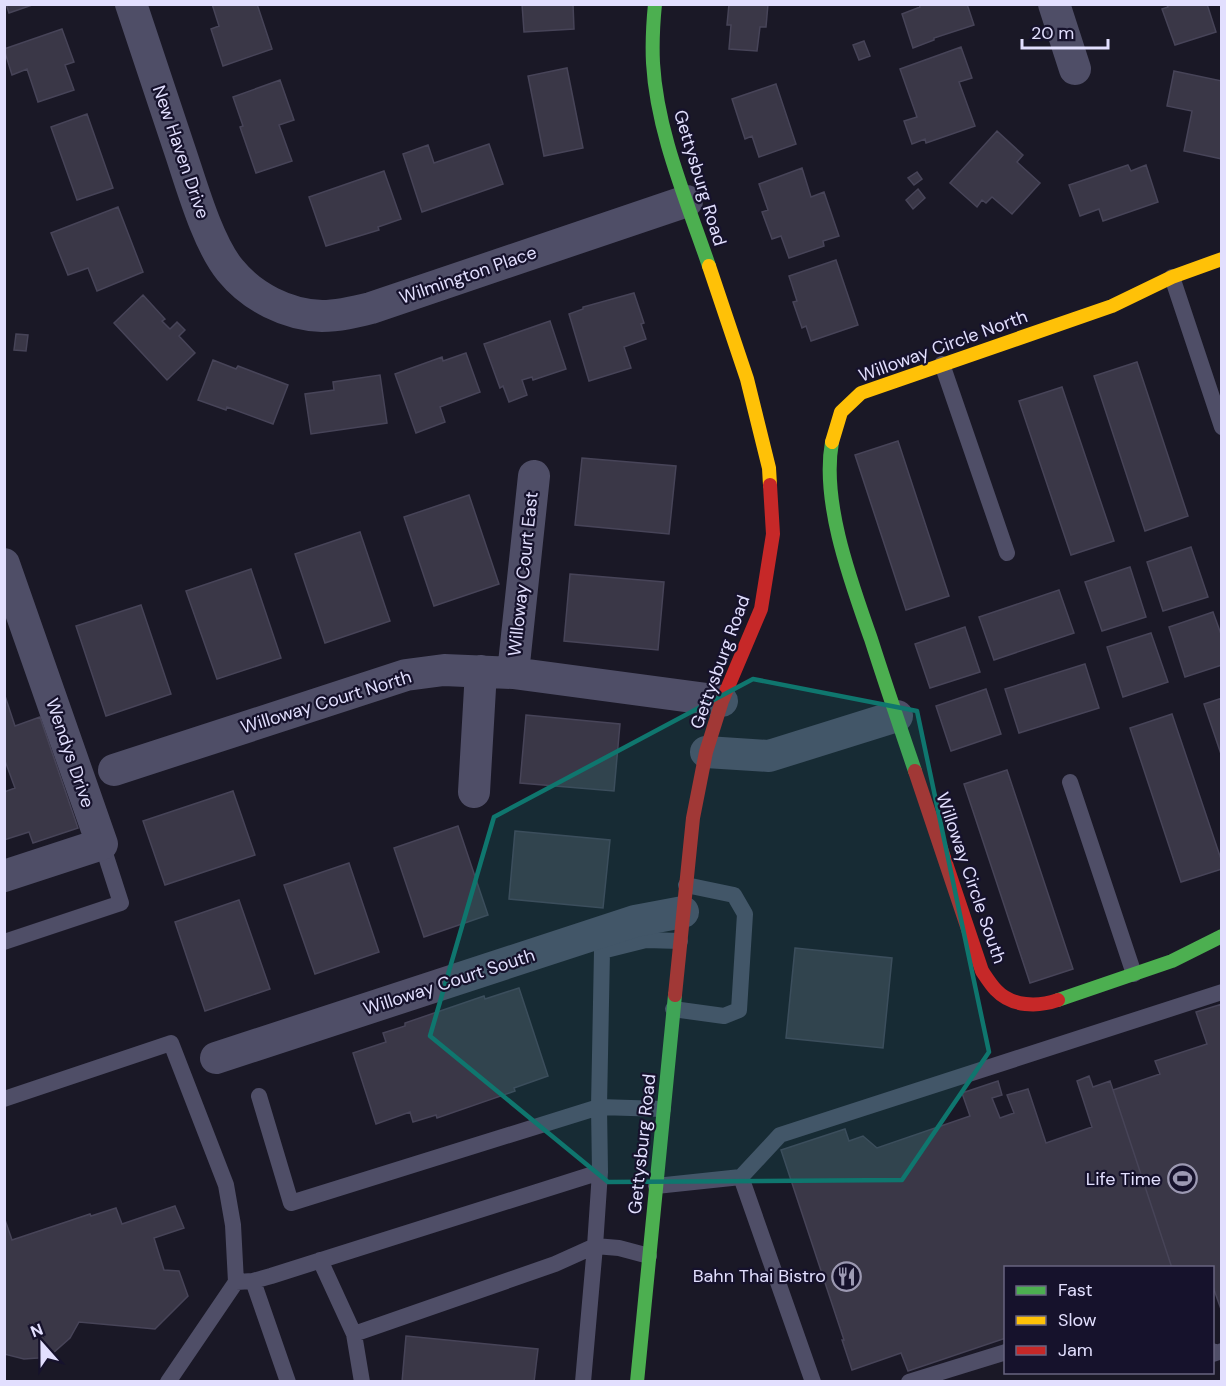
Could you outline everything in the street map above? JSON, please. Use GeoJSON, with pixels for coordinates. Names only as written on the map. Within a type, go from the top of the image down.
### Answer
{"type":"FeatureCollection","features":[{"type":"Feature","properties":{"kind":"street","name":"New Haven Drive"},"geometry":{"type":"LineString","coordinates":[[131,4],[197,203],[214,243],[229,269],[249,289]]}},
{"type":"Feature","properties":{"kind":"street","name":"Gettysburg Road"},"geometry":{"type":"LineString","coordinates":[[637,1382],[693,818],[706,752],[722,701],[761,609],[773,534],[769,468],[747,379],[665,135],[658,102],[652,37],[655,4]]}},
{"type":"Feature","properties":{"kind":"street"},"geometry":{"type":"LineString","coordinates":[[1054,4],[1075,69]]}},
{"type":"Feature","properties":{"kind":"street","name":"Wilmington Place"},"geometry":{"type":"LineString","coordinates":[[249,289],[258,297],[286,309],[320,316],[343,315],[382,304],[687,201]]}},
{"type":"Feature","properties":{"kind":"street","name":"Willoway Circle North"},"geometry":{"type":"LineString","coordinates":[[897,716],[849,575],[837,518],[830,471],[830,440],[842,410],[861,393],[1112,306],[1172,277],[1221,259]]}},
{"type":"Feature","properties":{"kind":"street","name":"Willoway Court East"},"geometry":{"type":"LineString","coordinates":[[513,673],[534,476]]}},
{"type":"Feature","properties":{"kind":"street","name":"Wendys Drive"},"geometry":{"type":"LineString","coordinates":[[4,564],[102,844]]}},
{"type":"Feature","properties":{"kind":"street","name":"Willoway Court North"},"geometry":{"type":"LineString","coordinates":[[114,770],[406,675],[444,670],[513,673],[722,701]]}},
{"type":"Feature","properties":{"kind":"street"},"geometry":{"type":"LineString","coordinates":[[474,792],[481,671]]}},
{"type":"Feature","properties":{"kind":"street"},"geometry":{"type":"LineString","coordinates":[[706,752],[769,756],[897,716]]}},
{"type":"Feature","properties":{"kind":"street","name":"Willoway Circle South"},"geometry":{"type":"LineString","coordinates":[[897,716],[982,971],[997,992],[1022,1005],[1048,1004],[1172,961],[1221,936]]}},
{"type":"Feature","properties":{"kind":"street"},"geometry":{"type":"LineString","coordinates":[[4,876],[102,844]]}},
{"type":"Feature","properties":{"kind":"street","name":"Willoway Court South"},"geometry":{"type":"LineString","coordinates":[[216,1058],[635,921],[683,913]]}},
{"type":"Feature","properties":{"kind":"lane"},"geometry":{"type":"LineString","coordinates":[[1172,277],[1221,427]]}},
{"type":"Feature","properties":{"kind":"lane"},"geometry":{"type":"LineString","coordinates":[[942,364],[1007,553]]}},
{"type":"Feature","properties":{"kind":"lane"},"geometry":{"type":"LineString","coordinates":[[1070,782],[1134,975]]}},
{"type":"Feature","properties":{"kind":"lane"},"geometry":{"type":"LineString","coordinates":[[4,942],[122,903],[102,844]]}},
{"type":"Feature","properties":{"kind":"lane"},"geometry":{"type":"LineString","coordinates":[[583,1382],[600,1172],[598,1107],[602,951],[646,940],[683,913],[734,895],[745,914],[739,1010],[724,1016],[673,1009]]}},
{"type":"Feature","properties":{"kind":"lane"},"geometry":{"type":"LineString","coordinates":[[656,1186],[741,1177],[780,1135],[1221,993]]}},
{"type":"Feature","properties":{"kind":"lane"},"geometry":{"type":"LineString","coordinates":[[4,1099],[171,1042],[226,1185],[244,1282],[288,1382]]}},
{"type":"Feature","properties":{"kind":"lane"},"geometry":{"type":"LineString","coordinates":[[259,1096],[291,1203],[598,1107],[663,1109]]}},
{"type":"Feature","properties":{"kind":"lane"},"geometry":{"type":"LineString","coordinates":[[168,1382],[244,1282],[600,1172]]}},
{"type":"Feature","properties":{"kind":"lane"},"geometry":{"type":"LineString","coordinates":[[741,1177],[813,1382]]}},
{"type":"Feature","properties":{"kind":"lane"},"geometry":{"type":"LineString","coordinates":[[354,1334],[555,1264],[595,1246],[619,1248],[649,1256]]}},
{"type":"Feature","properties":{"kind":"lane"},"geometry":{"type":"LineString","coordinates":[[320,1260],[354,1334],[362,1382]]}},
{"type":"Feature","properties":{"kind":"lane"},"geometry":{"type":"LineString","coordinates":[[909,1382],[1004,1352]]}},
{"type":"Feature","properties":{"kind":"highlighted area"},"geometry":{"type":"Polygon","coordinates":[[[753,679],[917,711],[989,1052],[902,1180],[608,1182],[430,1036],[494,817],[753,679]]]}},
{"type":"Feature","properties":{"kind":"building"},"geometry":{"type":"Polygon","coordinates":[[[6,4],[35,4],[9,13],[6,4]]]}},
{"type":"Feature","properties":{"kind":"building"},"geometry":{"type":"Polygon","coordinates":[[[212,4],[257,4],[272,49],[223,66],[211,29],[219,26],[212,4]]]}},
{"type":"Feature","properties":{"kind":"building"},"geometry":{"type":"Polygon","coordinates":[[[522,4],[573,4],[574,29],[524,32],[522,4]]]}},
{"type":"Feature","properties":{"kind":"building"},"geometry":{"type":"Polygon","coordinates":[[[729,4],[768,4],[766,27],[760,27],[757,51],[729,49],[731,25],[727,25],[729,4]]]}},
{"type":"Feature","properties":{"kind":"building"},"geometry":{"type":"Polygon","coordinates":[[[919,4],[967,4],[974,25],[934,38],[934,40],[913,48],[902,14],[920,7],[919,4]]]}},
{"type":"Feature","properties":{"kind":"building"},"geometry":{"type":"Polygon","coordinates":[[[1167,4],[1207,4],[1216,32],[1175,45],[1162,9],[1168,7],[1167,4]]]}},
{"type":"Feature","properties":{"kind":"building"},"geometry":{"type":"Polygon","coordinates":[[[62,29],[74,62],[65,65],[74,90],[38,102],[27,69],[12,75],[4,49],[62,29]]]}},
{"type":"Feature","properties":{"kind":"building"},"geometry":{"type":"Polygon","coordinates":[[[864,41],[870,56],[859,60],[853,45],[864,41]]]}},
{"type":"Feature","properties":{"kind":"building"},"geometry":{"type":"Polygon","coordinates":[[[961,47],[972,78],[959,82],[975,126],[926,143],[925,139],[912,144],[904,121],[917,117],[900,69],[961,47]]]}},
{"type":"Feature","properties":{"kind":"building"},"geometry":{"type":"Polygon","coordinates":[[[567,68],[583,148],[544,156],[528,76],[567,68]]]}},
{"type":"Feature","properties":{"kind":"building"},"geometry":{"type":"Polygon","coordinates":[[[1174,71],[1222,81],[1222,159],[1184,151],[1192,111],[1167,106],[1174,71]]]}},
{"type":"Feature","properties":{"kind":"building"},"geometry":{"type":"Polygon","coordinates":[[[280,80],[294,120],[279,125],[292,161],[256,173],[240,127],[243,126],[233,97],[280,80]]]}},
{"type":"Feature","properties":{"kind":"building"},"geometry":{"type":"Polygon","coordinates":[[[776,84],[796,144],[759,157],[752,136],[745,139],[732,99],[776,84]]]}},
{"type":"Feature","properties":{"kind":"building"},"geometry":{"type":"Polygon","coordinates":[[[87,114],[113,188],[77,200],[51,127],[87,114]]]}},
{"type":"Feature","properties":{"kind":"building"},"geometry":{"type":"Polygon","coordinates":[[[997,131],[1023,155],[1017,162],[1040,183],[1012,214],[992,197],[986,203],[982,200],[977,207],[950,183],[997,131]]]}},
{"type":"Feature","properties":{"kind":"building"},"geometry":{"type":"Polygon","coordinates":[[[489,144],[503,184],[422,212],[403,154],[428,145],[434,163],[489,144]]]}},
{"type":"Feature","properties":{"kind":"building"},"geometry":{"type":"Polygon","coordinates":[[[1128,165],[1131,171],[1146,165],[1158,202],[1103,221],[1099,209],[1080,216],[1069,185],[1128,165]]]}},
{"type":"Feature","properties":{"kind":"building"},"geometry":{"type":"Polygon","coordinates":[[[802,168],[811,197],[824,192],[839,236],[823,241],[824,246],[789,258],[781,236],[772,239],[762,212],[768,210],[759,184],[802,168]]]}},
{"type":"Feature","properties":{"kind":"building"},"geometry":{"type":"Polygon","coordinates":[[[384,171],[401,219],[378,227],[379,230],[326,246],[309,197],[384,171]]]}},
{"type":"Feature","properties":{"kind":"building"},"geometry":{"type":"Polygon","coordinates":[[[917,172],[922,179],[914,185],[908,178],[917,172]]]}},
{"type":"Feature","properties":{"kind":"building"},"geometry":{"type":"Polygon","coordinates":[[[918,189],[925,198],[913,209],[906,200],[918,189]]]}},
{"type":"Feature","properties":{"kind":"building"},"geometry":{"type":"Polygon","coordinates":[[[118,207],[143,272],[97,291],[88,268],[68,275],[51,233],[118,207]]]}},
{"type":"Feature","properties":{"kind":"building"},"geometry":{"type":"Polygon","coordinates":[[[836,260],[858,325],[811,341],[806,326],[802,328],[793,302],[797,301],[789,276],[836,260]]]}},
{"type":"Feature","properties":{"kind":"building"},"geometry":{"type":"Polygon","coordinates":[[[634,293],[644,323],[641,324],[646,339],[624,347],[631,368],[589,381],[569,314],[583,307],[634,293]]]}},
{"type":"Feature","properties":{"kind":"building"},"geometry":{"type":"Polygon","coordinates":[[[143,295],[165,319],[162,321],[170,329],[177,322],[185,330],[179,336],[195,353],[167,380],[114,323],[143,295]]]}},
{"type":"Feature","properties":{"kind":"building"},"geometry":{"type":"Polygon","coordinates":[[[550,321],[566,369],[533,380],[532,377],[522,380],[527,395],[509,402],[503,386],[500,388],[484,344],[550,321]]]}},
{"type":"Feature","properties":{"kind":"building"},"geometry":{"type":"Polygon","coordinates":[[[16,334],[28,335],[26,351],[14,350],[16,334]]]}},
{"type":"Feature","properties":{"kind":"building"},"geometry":{"type":"Polygon","coordinates":[[[466,353],[480,392],[440,407],[445,422],[416,433],[395,374],[442,357],[443,361],[466,353]]]}},
{"type":"Feature","properties":{"kind":"building"},"geometry":{"type":"Polygon","coordinates":[[[213,360],[236,369],[238,366],[288,385],[273,424],[227,407],[226,410],[198,400],[213,360]]]}},
{"type":"Feature","properties":{"kind":"building"},"geometry":{"type":"Polygon","coordinates":[[[1137,362],[1188,516],[1145,531],[1094,376],[1137,362]]]}},
{"type":"Feature","properties":{"kind":"building"},"geometry":{"type":"Polygon","coordinates":[[[380,375],[387,423],[311,434],[305,394],[334,390],[333,382],[380,375]]]}},
{"type":"Feature","properties":{"kind":"building"},"geometry":{"type":"Polygon","coordinates":[[[1062,387],[1114,541],[1071,555],[1019,401],[1062,387]]]}},
{"type":"Feature","properties":{"kind":"building"},"geometry":{"type":"Polygon","coordinates":[[[898,441],[949,596],[906,610],[855,455],[898,441]]]}},
{"type":"Feature","properties":{"kind":"building"},"geometry":{"type":"Polygon","coordinates":[[[582,458],[676,466],[669,534],[575,525],[582,458]]]}},
{"type":"Feature","properties":{"kind":"building"},"geometry":{"type":"Polygon","coordinates":[[[469,495],[499,584],[434,606],[404,517],[469,495]]]}},
{"type":"Feature","properties":{"kind":"building"},"geometry":{"type":"Polygon","coordinates":[[[360,532],[390,621],[325,643],[295,554],[360,532]]]}},
{"type":"Feature","properties":{"kind":"building"},"geometry":{"type":"Polygon","coordinates":[[[1191,547],[1208,597],[1163,611],[1147,562],[1191,547]]]}},
{"type":"Feature","properties":{"kind":"building"},"geometry":{"type":"Polygon","coordinates":[[[1130,567],[1146,617],[1102,631],[1085,582],[1130,567]]]}},
{"type":"Feature","properties":{"kind":"building"},"geometry":{"type":"Polygon","coordinates":[[[251,569],[281,658],[217,679],[186,591],[251,569]]]}},
{"type":"Feature","properties":{"kind":"building"},"geometry":{"type":"Polygon","coordinates":[[[570,574],[664,582],[658,650],[564,641],[570,574]]]}},
{"type":"Feature","properties":{"kind":"building"},"geometry":{"type":"Polygon","coordinates":[[[1059,590],[1074,633],[994,660],[979,617],[1059,590]]]}},
{"type":"Feature","properties":{"kind":"building"},"geometry":{"type":"Polygon","coordinates":[[[141,605],[171,694],[106,716],[76,626],[141,605]]]}},
{"type":"Feature","properties":{"kind":"building"},"geometry":{"type":"Polygon","coordinates":[[[1213,612],[1222,637],[1222,665],[1185,677],[1169,627],[1213,612]]]}},
{"type":"Feature","properties":{"kind":"building"},"geometry":{"type":"Polygon","coordinates":[[[965,627],[980,672],[930,688],[915,644],[965,627]]]}},
{"type":"Feature","properties":{"kind":"building"},"geometry":{"type":"Polygon","coordinates":[[[1151,633],[1168,682],[1123,697],[1107,647],[1151,633]]]}},
{"type":"Feature","properties":{"kind":"building"},"geometry":{"type":"Polygon","coordinates":[[[1085,664],[1099,708],[1019,733],[1005,689],[1085,664]]]}},
{"type":"Feature","properties":{"kind":"building"},"geometry":{"type":"Polygon","coordinates":[[[986,689],[1001,734],[951,751],[936,706],[986,689]]]}},
{"type":"Feature","properties":{"kind":"building"},"geometry":{"type":"Polygon","coordinates":[[[4,693],[15,726],[40,717],[78,828],[33,843],[29,832],[4,840],[4,792],[15,788],[4,758],[4,693]]]}},
{"type":"Feature","properties":{"kind":"building"},"geometry":{"type":"Polygon","coordinates":[[[1222,698],[1222,757],[1204,704],[1222,698]]]}},
{"type":"Feature","properties":{"kind":"building"},"geometry":{"type":"Polygon","coordinates":[[[1172,714],[1222,862],[1222,869],[1181,882],[1130,728],[1172,714]]]}},
{"type":"Feature","properties":{"kind":"building"},"geometry":{"type":"Polygon","coordinates":[[[526,715],[620,724],[614,791],[520,783],[526,715]]]}},
{"type":"Feature","properties":{"kind":"building"},"geometry":{"type":"Polygon","coordinates":[[[1007,770],[1073,969],[1030,983],[964,784],[1007,770]]]}},
{"type":"Feature","properties":{"kind":"building"},"geometry":{"type":"Polygon","coordinates":[[[233,791],[255,855],[165,885],[143,821],[233,791]]]}},
{"type":"Feature","properties":{"kind":"building"},"geometry":{"type":"Polygon","coordinates":[[[458,826],[488,915],[424,937],[394,848],[458,826]]]}},
{"type":"Feature","properties":{"kind":"building"},"geometry":{"type":"Polygon","coordinates":[[[515,831],[610,840],[603,908],[509,899],[515,831]]]}},
{"type":"Feature","properties":{"kind":"building"},"geometry":{"type":"Polygon","coordinates":[[[349,863],[379,952],[315,974],[284,885],[349,863]]]}},
{"type":"Feature","properties":{"kind":"building"},"geometry":{"type":"Polygon","coordinates":[[[239,900],[270,989],[205,1011],[175,922],[239,900]]]}},
{"type":"Feature","properties":{"kind":"building"},"geometry":{"type":"Polygon","coordinates":[[[795,948],[892,958],[883,1048],[786,1038],[795,948]]]}},
{"type":"Feature","properties":{"kind":"building"},"geometry":{"type":"Polygon","coordinates":[[[519,988],[548,1076],[514,1088],[515,1091],[437,1118],[436,1115],[413,1122],[410,1112],[376,1124],[353,1053],[386,1042],[383,1033],[405,1026],[405,1023],[484,996],[485,999],[519,988]]]}},
{"type":"Feature","properties":{"kind":"building","name":"Life Time"},"geometry":{"type":"Polygon","coordinates":[[[1222,1004],[1222,1312],[1214,1290],[1214,1266],[1171,1266],[1113,1090],[1160,1074],[1155,1061],[1207,1044],[1196,1012],[1222,1004]]]}},
{"type":"Feature","properties":{"kind":"building"},"geometry":{"type":"Polygon","coordinates":[[[1089,1076],[1093,1087],[1110,1081],[1171,1266],[1004,1266],[1004,1339],[908,1371],[901,1353],[852,1370],[781,1150],[845,1129],[849,1141],[863,1136],[877,1148],[970,1116],[962,1093],[998,1081],[1002,1095],[992,1098],[1000,1118],[1014,1113],[1007,1095],[1028,1089],[1046,1143],[1092,1127],[1077,1081],[1089,1076]]]}},
{"type":"Feature","properties":{"kind":"building"},"geometry":{"type":"Polygon","coordinates":[[[175,1206],[184,1228],[154,1238],[164,1270],[179,1271],[188,1296],[155,1329],[79,1322],[70,1338],[53,1353],[38,1358],[24,1359],[4,1354],[4,1217],[12,1240],[90,1214],[91,1216],[116,1208],[122,1224],[175,1206]]]}},
{"type":"Feature","properties":{"kind":"building"},"geometry":{"type":"Polygon","coordinates":[[[406,1336],[538,1349],[534,1382],[402,1382],[406,1336]]]}},
{"type":"Feature","properties":{"kind":"traffic: fast"},"geometry":{"type":"LineString","coordinates":[[655,4],[653,63],[660,115],[674,166],[709,266]]}},
{"type":"Feature","properties":{"kind":"traffic: fast"},"geometry":{"type":"LineString","coordinates":[[832,442],[831,490],[840,542],[915,771]]}},
{"type":"Feature","properties":{"kind":"traffic: fast"},"geometry":{"type":"LineString","coordinates":[[1058,1000],[1172,961],[1222,936]]}},
{"type":"Feature","properties":{"kind":"traffic: fast"},"geometry":{"type":"LineString","coordinates":[[637,1382],[675,995]]}},
{"type":"Feature","properties":{"kind":"traffic: slow"},"geometry":{"type":"LineString","coordinates":[[832,442],[841,412],[861,393],[1112,306],[1172,277],[1222,259]]}},
{"type":"Feature","properties":{"kind":"traffic: slow"},"geometry":{"type":"LineString","coordinates":[[709,266],[747,379],[769,468],[770,485]]}},
{"type":"Feature","properties":{"kind":"traffic: jam"},"geometry":{"type":"LineString","coordinates":[[675,995],[693,818],[706,752],[722,701],[761,609],[773,534],[770,485]]}},
{"type":"Feature","properties":{"kind":"traffic: jam"},"geometry":{"type":"LineString","coordinates":[[915,771],[982,971],[996,990],[1010,1000],[1026,1004],[1042,1004],[1058,1000]]}},
{"type":"Feature","properties":{"kind":"place","name":"Life Time"},"geometry":{"type":"Point","coordinates":[1182,1179]}},
{"type":"Feature","properties":{"kind":"place","name":"Bahn Thai Bistro"},"geometry":{"type":"Point","coordinates":[847,1276]}}]}
